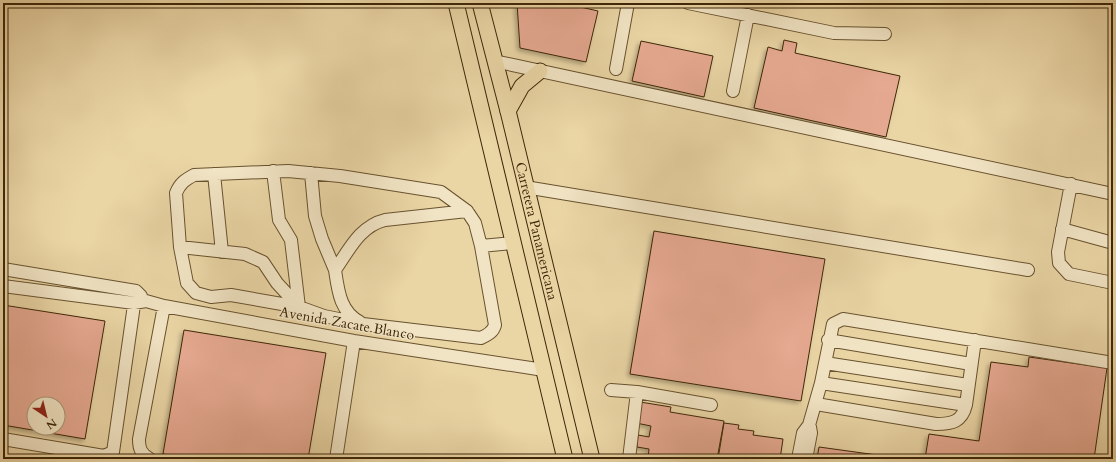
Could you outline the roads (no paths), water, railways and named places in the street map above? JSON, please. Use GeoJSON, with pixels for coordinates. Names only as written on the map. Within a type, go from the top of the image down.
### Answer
{"type":"FeatureCollection","features":[{"type":"Feature","properties":{"kind":"main road","name":"Carretera Panamericana"},"geometry":{"type":"LineString","coordinates":[[456,3],[565,459]]}},
{"type":"Feature","properties":{"kind":"main road","name":"Carretera Panamericana"},"geometry":{"type":"LineString","coordinates":[[480,3],[508,111],[592,459]]}},
{"type":"Feature","properties":{"kind":"main road"},"geometry":{"type":"LineString","coordinates":[[508,111],[522,86],[540,71]]}},
{"type":"Feature","properties":{"kind":"main road"},"geometry":{"type":"LineString","coordinates":[[520,272],[545,267]]}},
{"type":"Feature","properties":{"kind":"street"},"geometry":{"type":"LineString","coordinates":[[616,69],[628,3]]}},
{"type":"Feature","properties":{"kind":"street"},"geometry":{"type":"LineString","coordinates":[[688,3],[748,14],[834,33],[885,34]]}},
{"type":"Feature","properties":{"kind":"street"},"geometry":{"type":"LineString","coordinates":[[733,91],[748,14]]}},
{"type":"Feature","properties":{"kind":"street"},"geometry":{"type":"LineString","coordinates":[[494,61],[1113,194]]}},
{"type":"Feature","properties":{"kind":"street"},"geometry":{"type":"LineString","coordinates":[[273,171],[279,220],[291,240],[299,306]]}},
{"type":"Feature","properties":{"kind":"street"},"geometry":{"type":"LineString","coordinates":[[273,171],[311,173],[340,176],[441,192],[467,211],[475,223],[481,246],[495,324],[489,334],[482,338],[363,324],[324,316],[299,306],[231,295],[211,297],[196,293],[187,284],[180,247],[176,193],[179,185],[184,180],[194,175],[273,171]]}},
{"type":"Feature","properties":{"kind":"street"},"geometry":{"type":"LineString","coordinates":[[311,173],[315,216],[322,239],[335,270],[340,298],[346,310],[354,319],[363,324]]}},
{"type":"Feature","properties":{"kind":"street"},"geometry":{"type":"LineString","coordinates":[[214,174],[222,252]]}},
{"type":"Feature","properties":{"kind":"street"},"geometry":{"type":"LineString","coordinates":[[1071,184],[1058,252],[1059,264],[1069,274],[1078,277],[1113,282]]}},
{"type":"Feature","properties":{"kind":"street"},"geometry":{"type":"LineString","coordinates":[[526,187],[1028,270]]}},
{"type":"Feature","properties":{"kind":"street"},"geometry":{"type":"LineString","coordinates":[[335,270],[361,233],[375,222],[467,211]]}},
{"type":"Feature","properties":{"kind":"street"},"geometry":{"type":"LineString","coordinates":[[1062,229],[1113,243]]}},
{"type":"Feature","properties":{"kind":"street"},"geometry":{"type":"LineString","coordinates":[[481,246],[513,243]]}},
{"type":"Feature","properties":{"kind":"street"},"geometry":{"type":"LineString","coordinates":[[180,247],[245,254],[263,262],[277,283],[299,306]]}},
{"type":"Feature","properties":{"kind":"street"},"geometry":{"type":"LineString","coordinates":[[3,269],[136,291],[113,452],[104,456],[3,439]]}},
{"type":"Feature","properties":{"kind":"street","name":"Avenida Zacate Blanco"},"geometry":{"type":"LineString","coordinates":[[3,286],[134,303],[146,301],[164,306],[354,341],[544,370]]}},
{"type":"Feature","properties":{"kind":"street","name":"Avenida Zacate Blanco"},"geometry":{"type":"LineString","coordinates":[[136,291],[146,301]]}},
{"type":"Feature","properties":{"kind":"street"},"geometry":{"type":"LineString","coordinates":[[150,459],[144,456],[141,451],[139,439],[164,306]]}},
{"type":"Feature","properties":{"kind":"street"},"geometry":{"type":"LineString","coordinates":[[798,459],[803,433],[809,425],[816,404],[826,363],[828,340],[833,324],[843,319],[1113,363]]}},
{"type":"Feature","properties":{"kind":"street"},"geometry":{"type":"LineString","coordinates":[[828,340],[971,364]]}},
{"type":"Feature","properties":{"kind":"street"},"geometry":{"type":"LineString","coordinates":[[816,404],[936,424],[950,424],[961,417],[966,405],[975,340]]}},
{"type":"Feature","properties":{"kind":"street"},"geometry":{"type":"LineString","coordinates":[[336,459],[354,341]]}},
{"type":"Feature","properties":{"kind":"street"},"geometry":{"type":"LineString","coordinates":[[826,363],[968,385]]}},
{"type":"Feature","properties":{"kind":"street"},"geometry":{"type":"LineString","coordinates":[[821,383],[966,405]]}},
{"type":"Feature","properties":{"kind":"street"},"geometry":{"type":"LineString","coordinates":[[611,390],[637,392],[711,405]]}},
{"type":"Feature","properties":{"kind":"street"},"geometry":{"type":"LineString","coordinates":[[629,459],[637,392]]}},
{"type":"Feature","properties":{"kind":"street"},"geometry":{"type":"LineString","coordinates":[[806,459],[811,433],[809,425]]}}]}
